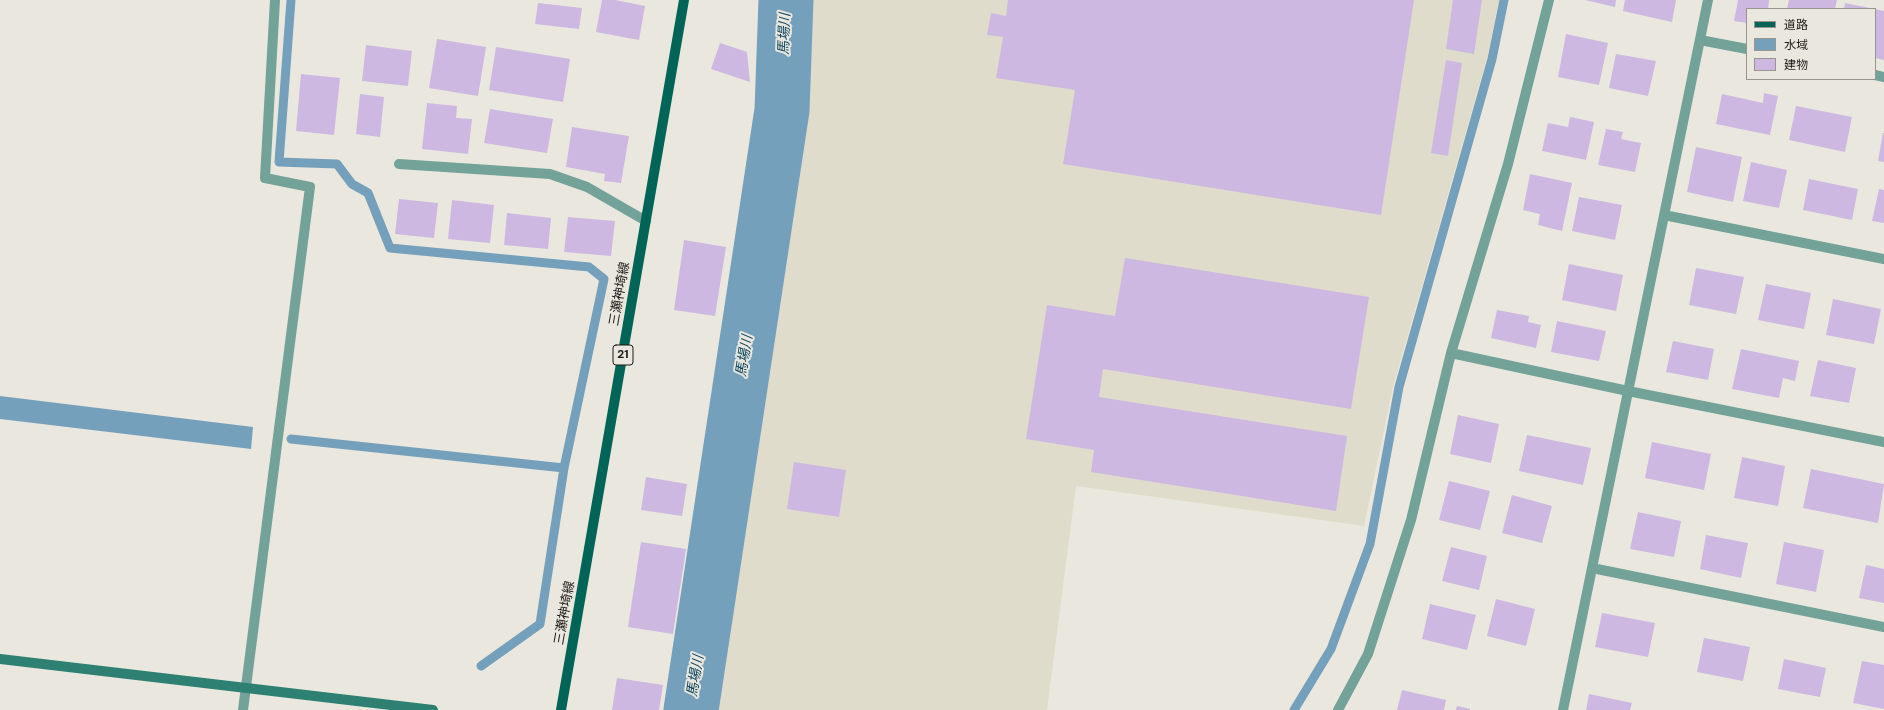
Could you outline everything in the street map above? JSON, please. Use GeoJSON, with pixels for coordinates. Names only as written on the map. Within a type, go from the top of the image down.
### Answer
{"type":"FeatureCollection","features":[{"type":"Feature","properties":{"kind":"main road","name":"三瀬神埼線"},"geometry":{"type":"LineString","coordinates":[[561,710],[684,0]]}},
{"type":"Feature","properties":{"kind":"street"},"geometry":{"type":"LineString","coordinates":[[243,710],[310,187],[265,178],[275,0]]}},
{"type":"Feature","properties":{"kind":"street"},"geometry":{"type":"LineString","coordinates":[[1338,710],[1368,654],[1411,520],[1450,353],[1508,164],[1549,0]]}},
{"type":"Feature","properties":{"kind":"street"},"geometry":{"type":"LineString","coordinates":[[1563,710],[1708,0]]}},
{"type":"Feature","properties":{"kind":"street"},"geometry":{"type":"LineString","coordinates":[[1700,40],[1746,49]]}},
{"type":"Feature","properties":{"kind":"street"},"geometry":{"type":"LineString","coordinates":[[399,164],[550,174],[587,187],[646,221]]}},
{"type":"Feature","properties":{"kind":"street"},"geometry":{"type":"LineString","coordinates":[[1664,215],[1884,259]]}},
{"type":"Feature","properties":{"kind":"street"},"geometry":{"type":"LineString","coordinates":[[1450,353],[1628,391],[1884,442]]}},
{"type":"Feature","properties":{"kind":"street"},"geometry":{"type":"LineString","coordinates":[[1592,568],[1884,627]]}},
{"type":"Feature","properties":{"kind":"street"},"geometry":{"type":"LineString","coordinates":[[0,659],[433,710]]}},
{"type":"Feature","properties":{"kind":"shaded area"},"geometry":{"type":"Polygon","coordinates":[[[810,0],[1499,0],[1487,58],[1393,387],[1364,526],[1076,486],[1047,710],[717,710],[809,75],[810,0]]]}},
{"type":"Feature","properties":{"kind":"water"},"geometry":{"type":"Polygon","coordinates":[[[0,396],[253,427],[251,449],[0,419],[0,396]]]}},
{"type":"Feature","properties":{"kind":"building"},"geometry":{"type":"Polygon","coordinates":[[[602,0],[615,0],[645,6],[639,40],[596,32],[602,0]]]}},
{"type":"Feature","properties":{"kind":"building"},"geometry":{"type":"Polygon","coordinates":[[[1008,0],[1414,0],[1381,215],[1063,164],[1075,90],[996,78],[1003,37],[987,35],[991,13],[1006,16],[1008,0]]]}},
{"type":"Feature","properties":{"kind":"building"},"geometry":{"type":"Polygon","coordinates":[[[1453,0],[1482,0],[1474,54],[1446,49],[1453,0]]]}},
{"type":"Feature","properties":{"kind":"building"},"geometry":{"type":"Polygon","coordinates":[[[1585,0],[1616,0],[1615,7],[1585,0]]]}},
{"type":"Feature","properties":{"kind":"building"},"geometry":{"type":"Polygon","coordinates":[[[1625,0],[1676,0],[1672,22],[1623,11],[1625,0]]]}},
{"type":"Feature","properties":{"kind":"building"},"geometry":{"type":"Polygon","coordinates":[[[1738,0],[1769,0],[1768,8],[1746,8],[1746,23],[1734,21],[1738,0]]]}},
{"type":"Feature","properties":{"kind":"building"},"geometry":{"type":"Polygon","coordinates":[[[1789,0],[1837,0],[1835,8],[1787,8],[1789,0]]]}},
{"type":"Feature","properties":{"kind":"building"},"geometry":{"type":"Polygon","coordinates":[[[538,3],[582,8],[579,29],[535,24],[538,3]]]}},
{"type":"Feature","properties":{"kind":"building"},"geometry":{"type":"Polygon","coordinates":[[[1845,3],[1870,8],[1844,8],[1845,3]]]}},
{"type":"Feature","properties":{"kind":"building"},"geometry":{"type":"Polygon","coordinates":[[[1876,9],[1884,11],[1884,60],[1876,58],[1876,9]]]}},
{"type":"Feature","properties":{"kind":"building"},"geometry":{"type":"Polygon","coordinates":[[[1566,34],[1608,43],[1599,85],[1558,77],[1566,34]]]}},
{"type":"Feature","properties":{"kind":"building"},"geometry":{"type":"Polygon","coordinates":[[[437,39],[486,47],[478,96],[429,88],[437,39]]]}},
{"type":"Feature","properties":{"kind":"building"},"geometry":{"type":"Polygon","coordinates":[[[720,43],[747,52],[750,82],[711,69],[720,43]]]}},
{"type":"Feature","properties":{"kind":"building"},"geometry":{"type":"Polygon","coordinates":[[[366,45],[412,51],[408,86],[362,81],[366,45]]]}},
{"type":"Feature","properties":{"kind":"building"},"geometry":{"type":"Polygon","coordinates":[[[496,47],[570,59],[563,102],[489,90],[496,47]]]}},
{"type":"Feature","properties":{"kind":"building"},"geometry":{"type":"Polygon","coordinates":[[[1616,54],[1656,61],[1648,96],[1609,88],[1616,54]]]}},
{"type":"Feature","properties":{"kind":"building"},"geometry":{"type":"Polygon","coordinates":[[[1446,60],[1462,63],[1448,156],[1431,153],[1446,60]]]}},
{"type":"Feature","properties":{"kind":"building"},"geometry":{"type":"Polygon","coordinates":[[[301,74],[340,78],[334,135],[296,131],[301,74]]]}},
{"type":"Feature","properties":{"kind":"building"},"geometry":{"type":"Polygon","coordinates":[[[1764,93],[1778,96],[1770,135],[1716,124],[1722,94],[1763,103],[1764,93]]]}},
{"type":"Feature","properties":{"kind":"building"},"geometry":{"type":"Polygon","coordinates":[[[360,94],[384,97],[380,137],[356,134],[360,94]]]}},
{"type":"Feature","properties":{"kind":"building"},"geometry":{"type":"Polygon","coordinates":[[[427,103],[457,106],[456,118],[472,119],[468,154],[422,149],[427,103]]]}},
{"type":"Feature","properties":{"kind":"building"},"geometry":{"type":"Polygon","coordinates":[[[1796,106],[1852,117],[1845,152],[1789,140],[1796,106]]]}},
{"type":"Feature","properties":{"kind":"building"},"geometry":{"type":"Polygon","coordinates":[[[490,109],[553,119],[547,153],[484,143],[490,109]]]}},
{"type":"Feature","properties":{"kind":"building"},"geometry":{"type":"Polygon","coordinates":[[[1570,117],[1594,122],[1586,160],[1542,151],[1548,123],[1568,127],[1570,117]]]}},
{"type":"Feature","properties":{"kind":"building"},"geometry":{"type":"Polygon","coordinates":[[[572,127],[629,136],[621,183],[604,181],[605,174],[566,167],[572,127]]]}},
{"type":"Feature","properties":{"kind":"building"},"geometry":{"type":"Polygon","coordinates":[[[1606,129],[1623,132],[1621,139],[1641,143],[1635,172],[1598,165],[1606,129]]]}},
{"type":"Feature","properties":{"kind":"building"},"geometry":{"type":"Polygon","coordinates":[[[1884,133],[1884,162],[1878,161],[1884,133]]]}},
{"type":"Feature","properties":{"kind":"building"},"geometry":{"type":"Polygon","coordinates":[[[1696,147],[1742,157],[1733,202],[1687,192],[1696,147]]]}},
{"type":"Feature","properties":{"kind":"building"},"geometry":{"type":"Polygon","coordinates":[[[1751,162],[1787,170],[1779,208],[1743,201],[1751,162]]]}},
{"type":"Feature","properties":{"kind":"building"},"geometry":{"type":"Polygon","coordinates":[[[1530,174],[1572,183],[1562,231],[1538,225],[1540,214],[1523,210],[1530,174]]]}},
{"type":"Feature","properties":{"kind":"building"},"geometry":{"type":"Polygon","coordinates":[[[1809,179],[1858,189],[1852,220],[1803,210],[1809,179]]]}},
{"type":"Feature","properties":{"kind":"building"},"geometry":{"type":"Polygon","coordinates":[[[1879,189],[1884,190],[1884,223],[1872,221],[1879,189]]]}},
{"type":"Feature","properties":{"kind":"building"},"geometry":{"type":"Polygon","coordinates":[[[1579,197],[1622,205],[1615,240],[1572,231],[1579,197]]]}},
{"type":"Feature","properties":{"kind":"building"},"geometry":{"type":"Polygon","coordinates":[[[399,199],[438,203],[434,238],[395,234],[399,199]]]}},
{"type":"Feature","properties":{"kind":"building"},"geometry":{"type":"Polygon","coordinates":[[[452,200],[494,205],[490,243],[448,239],[452,200]]]}},
{"type":"Feature","properties":{"kind":"building"},"geometry":{"type":"Polygon","coordinates":[[[507,213],[551,218],[548,249],[504,245],[507,213]]]}},
{"type":"Feature","properties":{"kind":"building"},"geometry":{"type":"Polygon","coordinates":[[[568,217],[615,221],[611,256],[564,252],[568,217]]]}},
{"type":"Feature","properties":{"kind":"building"},"geometry":{"type":"Polygon","coordinates":[[[684,240],[726,247],[715,316],[674,310],[684,240]]]}},
{"type":"Feature","properties":{"kind":"building"},"geometry":{"type":"Polygon","coordinates":[[[1125,258],[1369,297],[1351,409],[1103,369],[1099,397],[1347,436],[1336,511],[1091,472],[1094,450],[1026,439],[1047,305],[1115,316],[1125,258]]]}},
{"type":"Feature","properties":{"kind":"building"},"geometry":{"type":"Polygon","coordinates":[[[1569,264],[1623,275],[1616,311],[1562,300],[1569,264]]]}},
{"type":"Feature","properties":{"kind":"building"},"geometry":{"type":"Polygon","coordinates":[[[1696,268],[1744,277],[1736,314],[1689,305],[1696,268]]]}},
{"type":"Feature","properties":{"kind":"building"},"geometry":{"type":"Polygon","coordinates":[[[1766,284],[1811,293],[1804,329],[1758,320],[1766,284]]]}},
{"type":"Feature","properties":{"kind":"building"},"geometry":{"type":"Polygon","coordinates":[[[1833,299],[1881,309],[1874,344],[1826,335],[1833,299]]]}},
{"type":"Feature","properties":{"kind":"building"},"geometry":{"type":"Polygon","coordinates":[[[1497,310],[1529,316],[1528,322],[1541,325],[1536,348],[1491,338],[1497,310]]]}},
{"type":"Feature","properties":{"kind":"building"},"geometry":{"type":"Polygon","coordinates":[[[1557,321],[1606,331],[1599,361],[1551,352],[1557,321]]]}},
{"type":"Feature","properties":{"kind":"building"},"geometry":{"type":"Polygon","coordinates":[[[1673,341],[1714,349],[1708,380],[1666,372],[1673,341]]]}},
{"type":"Feature","properties":{"kind":"building"},"geometry":{"type":"Polygon","coordinates":[[[1741,349],[1799,361],[1795,381],[1783,378],[1779,398],[1732,389],[1741,349]]]}},
{"type":"Feature","properties":{"kind":"building"},"geometry":{"type":"Polygon","coordinates":[[[1818,360],[1856,368],[1849,403],[1810,396],[1818,360]]]}},
{"type":"Feature","properties":{"kind":"building"},"geometry":{"type":"Polygon","coordinates":[[[1458,415],[1499,424],[1491,463],[1450,454],[1458,415]]]}},
{"type":"Feature","properties":{"kind":"building"},"geometry":{"type":"Polygon","coordinates":[[[1527,435],[1591,448],[1583,485],[1519,471],[1527,435]]]}},
{"type":"Feature","properties":{"kind":"building"},"geometry":{"type":"Polygon","coordinates":[[[1652,442],[1711,454],[1704,490],[1645,478],[1652,442]]]}},
{"type":"Feature","properties":{"kind":"building"},"geometry":{"type":"Polygon","coordinates":[[[1742,457],[1785,466],[1778,506],[1734,498],[1742,457]]]}},
{"type":"Feature","properties":{"kind":"building"},"geometry":{"type":"Polygon","coordinates":[[[794,462],[846,470],[839,517],[787,509],[794,462]]]}},
{"type":"Feature","properties":{"kind":"building"},"geometry":{"type":"Polygon","coordinates":[[[1811,469],[1884,484],[1878,523],[1803,508],[1811,469]]]}},
{"type":"Feature","properties":{"kind":"building"},"geometry":{"type":"Polygon","coordinates":[[[646,477],[687,484],[682,516],[641,510],[646,477]]]}},
{"type":"Feature","properties":{"kind":"building"},"geometry":{"type":"Polygon","coordinates":[[[1449,481],[1490,491],[1480,530],[1439,520],[1449,481]]]}},
{"type":"Feature","properties":{"kind":"building"},"geometry":{"type":"Polygon","coordinates":[[[1512,495],[1552,506],[1542,543],[1502,533],[1512,495]]]}},
{"type":"Feature","properties":{"kind":"building"},"geometry":{"type":"Polygon","coordinates":[[[1638,512],[1681,521],[1674,557],[1630,549],[1638,512]]]}},
{"type":"Feature","properties":{"kind":"building"},"geometry":{"type":"Polygon","coordinates":[[[1706,535],[1748,543],[1741,578],[1700,569],[1706,535]]]}},
{"type":"Feature","properties":{"kind":"building"},"geometry":{"type":"Polygon","coordinates":[[[641,542],[686,549],[673,634],[628,627],[641,542]]]}},
{"type":"Feature","properties":{"kind":"building"},"geometry":{"type":"Polygon","coordinates":[[[1784,542],[1824,550],[1816,592],[1776,584],[1784,542]]]}},
{"type":"Feature","properties":{"kind":"building"},"geometry":{"type":"Polygon","coordinates":[[[1451,547],[1487,556],[1479,590],[1442,581],[1451,547]]]}},
{"type":"Feature","properties":{"kind":"building"},"geometry":{"type":"Polygon","coordinates":[[[1866,565],[1884,569],[1884,603],[1859,598],[1866,565]]]}},
{"type":"Feature","properties":{"kind":"building"},"geometry":{"type":"Polygon","coordinates":[[[1496,599],[1535,609],[1526,646],[1487,636],[1496,599]]]}},
{"type":"Feature","properties":{"kind":"building"},"geometry":{"type":"Polygon","coordinates":[[[1430,604],[1476,615],[1467,650],[1422,639],[1430,604]]]}},
{"type":"Feature","properties":{"kind":"building"},"geometry":{"type":"Polygon","coordinates":[[[1602,613],[1655,623],[1648,657],[1595,647],[1602,613]]]}},
{"type":"Feature","properties":{"kind":"building"},"geometry":{"type":"Polygon","coordinates":[[[1704,638],[1750,647],[1743,681],[1697,672],[1704,638]]]}},
{"type":"Feature","properties":{"kind":"building"},"geometry":{"type":"Polygon","coordinates":[[[1784,659],[1826,668],[1820,697],[1778,689],[1784,659]]]}},
{"type":"Feature","properties":{"kind":"building"},"geometry":{"type":"Polygon","coordinates":[[[1862,661],[1884,665],[1884,709],[1853,703],[1862,661]]]}},
{"type":"Feature","properties":{"kind":"building"},"geometry":{"type":"Polygon","coordinates":[[[617,678],[663,685],[659,710],[612,710],[617,678]]]}},
{"type":"Feature","properties":{"kind":"building"},"geometry":{"type":"Polygon","coordinates":[[[1402,690],[1446,700],[1444,710],[1397,710],[1402,690]]]}},
{"type":"Feature","properties":{"kind":"building"},"geometry":{"type":"Polygon","coordinates":[[[1589,694],[1632,703],[1630,710],[1586,710],[1589,694]]]}},
{"type":"Feature","properties":{"kind":"building"},"geometry":{"type":"Polygon","coordinates":[[[1457,706],[1470,709],[1470,710],[1456,710],[1457,706]]]}},
{"type":"Feature","properties":{"kind":"waterway"},"geometry":{"type":"LineString","coordinates":[[291,0],[279,162],[337,164],[352,184],[368,193],[390,248],[589,267],[604,279],[564,468],[540,624],[481,666]]}},
{"type":"Feature","properties":{"kind":"waterway","name":"馬場川"},"geometry":{"type":"LineString","coordinates":[[691,710],[782,110],[786,0]]}},
{"type":"Feature","properties":{"kind":"waterway"},"geometry":{"type":"LineString","coordinates":[[1294,710],[1331,649],[1370,544],[1399,387],[1492,59],[1504,0]]}},
{"type":"Feature","properties":{"kind":"waterway"},"geometry":{"type":"LineString","coordinates":[[291,439],[564,468]]}}]}
